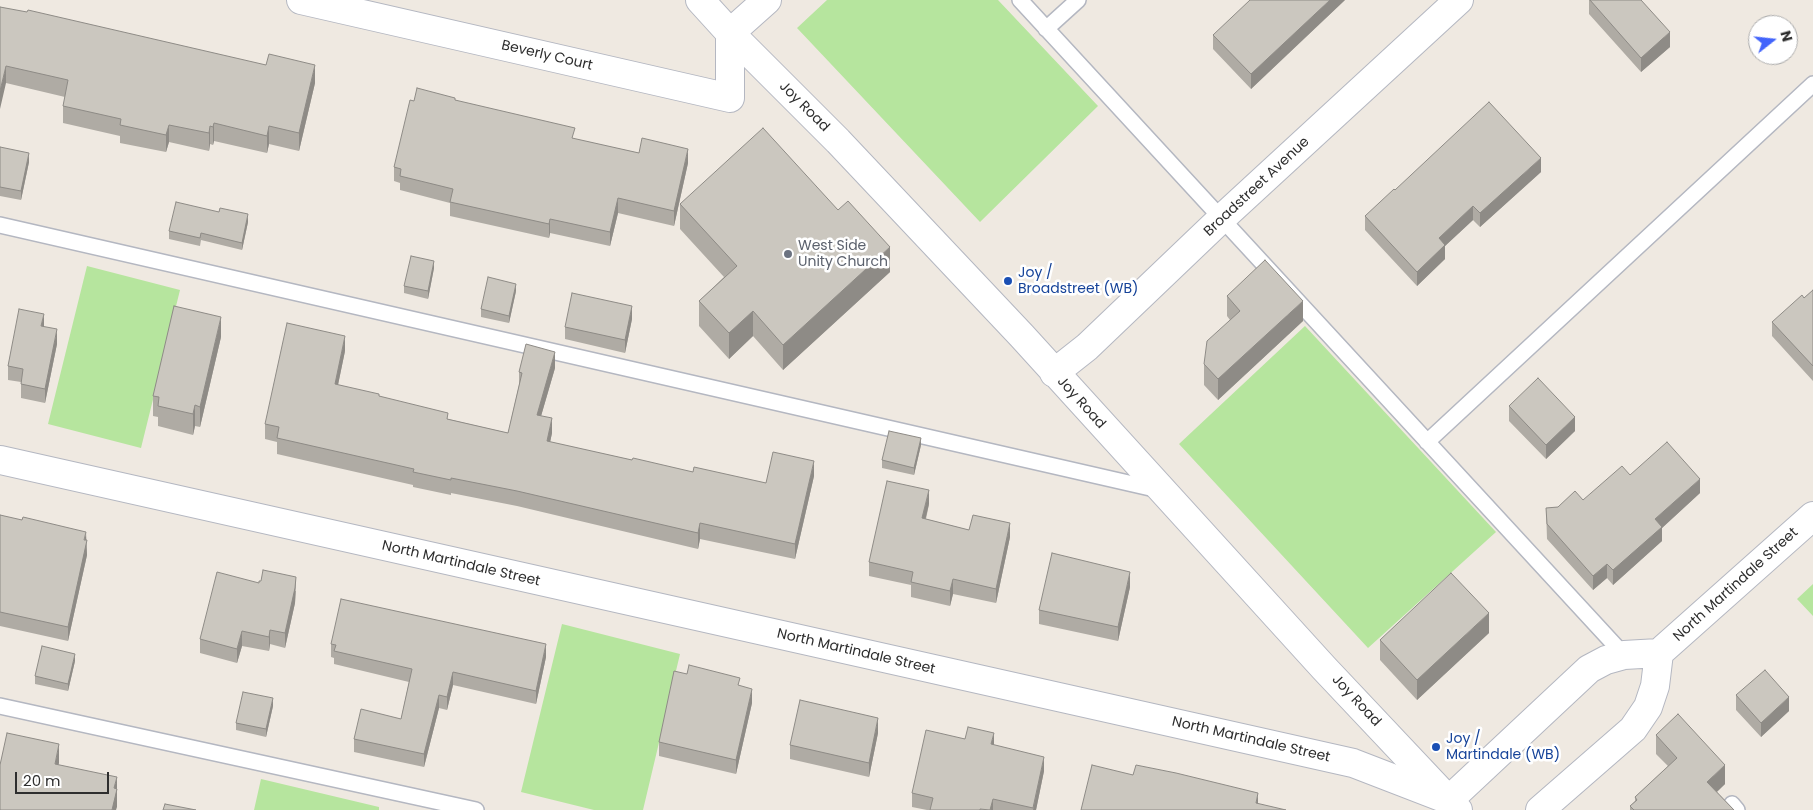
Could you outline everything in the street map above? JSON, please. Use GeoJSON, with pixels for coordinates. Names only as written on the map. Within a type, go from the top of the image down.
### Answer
{"type":"FeatureCollection","features":[{"type":"Feature","properties":{"kind":"street","name":"Beverly Court"},"geometry":{"type":"LineString","coordinates":[[301,0],[730,98],[730,33]]}},
{"type":"Feature","properties":{"kind":"street","name":"Joy Road"},"geometry":{"type":"LineString","coordinates":[[700,0],[730,33],[838,141],[1054,373],[1324,668],[1454,805]]}},
{"type":"Feature","properties":{"kind":"street"},"geometry":{"type":"LineString","coordinates":[[730,33],[767,0]]}},
{"type":"Feature","properties":{"kind":"street","name":"Broadstreet Avenue"},"geometry":{"type":"LineString","coordinates":[[1054,373],[1087,347],[1458,0]]}},
{"type":"Feature","properties":{"kind":"street","name":"North Martindale Street"},"geometry":{"type":"LineString","coordinates":[[0,460],[1353,763],[1454,805]]}},
{"type":"Feature","properties":{"kind":"street","name":"North Martindale Street"},"geometry":{"type":"LineString","coordinates":[[1660,653],[1813,516]]}},
{"type":"Feature","properties":{"kind":"street"},"geometry":{"type":"LineString","coordinates":[[1454,805],[1589,669],[1606,660],[1624,655],[1660,653],[1655,686],[1648,707],[1633,728],[1540,810]]}},
{"type":"Feature","properties":{"kind":"lane"},"geometry":{"type":"LineString","coordinates":[[1020,0],[1624,655]]}},
{"type":"Feature","properties":{"kind":"lane"},"geometry":{"type":"LineString","coordinates":[[1046,29],[1078,0]]}},
{"type":"Feature","properties":{"kind":"lane"},"geometry":{"type":"LineString","coordinates":[[1427,442],[1813,84]]}},
{"type":"Feature","properties":{"kind":"lane"},"geometry":{"type":"LineString","coordinates":[[0,225],[1162,491]]}},
{"type":"Feature","properties":{"kind":"lane"},"geometry":{"type":"LineString","coordinates":[[0,706],[476,810]]}},
{"type":"Feature","properties":{"kind":"green space"},"geometry":{"type":"Polygon","coordinates":[[[827,0],[998,0],[1098,106],[980,222],[797,28],[827,0]]]}},
{"type":"Feature","properties":{"kind":"green space"},"geometry":{"type":"Polygon","coordinates":[[[87,266],[180,290],[141,448],[48,424],[87,266]]]}},
{"type":"Feature","properties":{"kind":"green space"},"geometry":{"type":"Polygon","coordinates":[[[1305,326],[1496,532],[1368,648],[1179,444],[1305,326]]]}},
{"type":"Feature","properties":{"kind":"green space"},"geometry":{"type":"Polygon","coordinates":[[[1813,584],[1813,616],[1797,599],[1813,584]]]}},
{"type":"Feature","properties":{"kind":"green space"},"geometry":{"type":"Polygon","coordinates":[[[562,624],[680,654],[643,810],[594,810],[521,792],[562,624]]]}},
{"type":"Feature","properties":{"kind":"green space"},"geometry":{"type":"Polygon","coordinates":[[[261,779],[379,807],[379,810],[254,810],[261,779]]]}},
{"type":"Feature","properties":{"kind":"building"},"geometry":{"type":"Polygon","coordinates":[[[1250,0],[1330,0],[1251,74],[1213,35],[1250,0]]]}},
{"type":"Feature","properties":{"kind":"building"},"geometry":{"type":"Polygon","coordinates":[[[1590,0],[1641,0],[1670,32],[1641,58],[1590,0]]]}},
{"type":"Feature","properties":{"kind":"building"},"geometry":{"type":"Polygon","coordinates":[[[0,7],[27,12],[28,10],[266,65],[269,54],[315,65],[299,133],[269,126],[267,136],[214,123],[213,127],[210,126],[209,133],[169,125],[166,135],[120,125],[121,119],[63,106],[68,80],[6,66],[0,91],[0,7]]]}},
{"type":"Feature","properties":{"kind":"building"},"geometry":{"type":"Polygon","coordinates":[[[417,88],[455,98],[455,100],[575,128],[572,138],[639,153],[642,138],[688,149],[674,211],[618,198],[610,232],[550,219],[549,224],[450,202],[453,189],[400,176],[401,169],[394,167],[410,100],[414,101],[417,88]]]}},
{"type":"Feature","properties":{"kind":"building"},"geometry":{"type":"Polygon","coordinates":[[[1489,102],[1541,158],[1480,213],[1473,206],[1439,238],[1445,245],[1417,272],[1365,216],[1489,102]]]}},
{"type":"Feature","properties":{"kind":"building","name":"West Side Unity Church"},"geometry":{"type":"Polygon","coordinates":[[[763,128],[838,210],[848,201],[890,247],[783,345],[753,311],[729,333],[699,301],[737,266],[680,204],[763,128]]]}},
{"type":"Feature","properties":{"kind":"building"},"geometry":{"type":"Polygon","coordinates":[[[0,147],[29,153],[21,191],[0,187],[0,147]]]}},
{"type":"Feature","properties":{"kind":"building"},"geometry":{"type":"Polygon","coordinates":[[[176,202],[219,212],[220,208],[248,214],[242,243],[201,233],[200,238],[169,231],[176,202]]]}},
{"type":"Feature","properties":{"kind":"building"},"geometry":{"type":"Polygon","coordinates":[[[411,256],[434,261],[428,291],[404,286],[411,256]]]}},
{"type":"Feature","properties":{"kind":"building"},"geometry":{"type":"Polygon","coordinates":[[[1265,260],[1303,301],[1218,379],[1204,364],[1207,341],[1240,311],[1227,296],[1265,260]]]}},
{"type":"Feature","properties":{"kind":"building"},"geometry":{"type":"Polygon","coordinates":[[[488,277],[516,284],[509,316],[481,309],[488,277]]]}},
{"type":"Feature","properties":{"kind":"building"},"geometry":{"type":"Polygon","coordinates":[[[1813,290],[1813,366],[1772,322],[1802,295],[1804,298],[1813,290]]]}},
{"type":"Feature","properties":{"kind":"building"},"geometry":{"type":"Polygon","coordinates":[[[572,293],[632,306],[625,340],[565,327],[572,293]]]}},
{"type":"Feature","properties":{"kind":"building"},"geometry":{"type":"Polygon","coordinates":[[[174,306],[221,317],[200,407],[195,405],[193,414],[158,406],[159,397],[153,396],[174,306]]]}},
{"type":"Feature","properties":{"kind":"building"},"geometry":{"type":"Polygon","coordinates":[[[19,309],[44,314],[41,326],[57,329],[45,389],[21,384],[23,369],[8,366],[19,309]]]}},
{"type":"Feature","properties":{"kind":"building"},"geometry":{"type":"Polygon","coordinates":[[[287,323],[345,336],[335,384],[448,413],[447,419],[508,433],[522,373],[519,372],[526,344],[555,352],[537,415],[552,418],[547,441],[693,472],[694,467],[766,483],[773,452],[814,461],[795,544],[700,523],[698,533],[517,491],[413,472],[414,469],[277,438],[279,427],[265,424],[287,323]]]}},
{"type":"Feature","properties":{"kind":"building"},"geometry":{"type":"Polygon","coordinates":[[[1538,378],[1575,417],[1546,445],[1509,406],[1538,378]]]}},
{"type":"Feature","properties":{"kind":"building"},"geometry":{"type":"Polygon","coordinates":[[[889,431],[921,438],[914,468],[882,460],[889,431]]]}},
{"type":"Feature","properties":{"kind":"building"},"geometry":{"type":"Polygon","coordinates":[[[1667,442],[1700,479],[1655,519],[1662,527],[1613,570],[1607,564],[1593,576],[1547,524],[1546,508],[1558,507],[1575,491],[1583,500],[1622,466],[1630,475],[1667,442]]]}},
{"type":"Feature","properties":{"kind":"building"},"geometry":{"type":"Polygon","coordinates":[[[887,481],[929,490],[922,518],[969,530],[973,515],[1010,523],[996,589],[953,579],[950,591],[911,582],[913,572],[869,562],[887,481]]]}},
{"type":"Feature","properties":{"kind":"building"},"geometry":{"type":"Polygon","coordinates":[[[0,515],[22,520],[23,517],[86,532],[84,540],[87,540],[68,627],[0,612],[0,515]]]}},
{"type":"Feature","properties":{"kind":"building"},"geometry":{"type":"Polygon","coordinates":[[[1052,553],[1130,572],[1118,627],[1039,610],[1052,553]]]}},
{"type":"Feature","properties":{"kind":"building"},"geometry":{"type":"Polygon","coordinates":[[[263,570],[296,577],[285,633],[270,630],[269,637],[242,631],[237,649],[200,639],[217,572],[259,583],[263,570]]]}},
{"type":"Feature","properties":{"kind":"building"},"geometry":{"type":"Polygon","coordinates":[[[1451,573],[1489,613],[1417,680],[1380,640],[1451,573]]]}},
{"type":"Feature","properties":{"kind":"building"},"geometry":{"type":"Polygon","coordinates":[[[341,599],[546,644],[536,691],[453,672],[447,697],[439,695],[424,754],[354,739],[361,709],[401,719],[412,669],[334,651],[336,645],[331,644],[341,599]]]}},
{"type":"Feature","properties":{"kind":"building"},"geometry":{"type":"Polygon","coordinates":[[[42,646],[75,654],[68,684],[35,676],[42,646]]]}},
{"type":"Feature","properties":{"kind":"building"},"geometry":{"type":"Polygon","coordinates":[[[689,665],[740,678],[738,685],[752,689],[736,760],[659,742],[674,671],[687,674],[689,665]]]}},
{"type":"Feature","properties":{"kind":"building"},"geometry":{"type":"Polygon","coordinates":[[[1765,670],[1789,697],[1761,723],[1736,695],[1765,670]]]}},
{"type":"Feature","properties":{"kind":"building"},"geometry":{"type":"Polygon","coordinates":[[[243,692],[273,698],[266,729],[236,723],[243,692]]]}},
{"type":"Feature","properties":{"kind":"building"},"geometry":{"type":"Polygon","coordinates":[[[800,700],[878,718],[869,763],[790,745],[800,700]]]}},
{"type":"Feature","properties":{"kind":"building"},"geometry":{"type":"Polygon","coordinates":[[[1678,714],[1725,765],[1707,782],[1734,810],[1634,810],[1630,806],[1637,800],[1635,797],[1677,758],[1656,735],[1678,714]]]}},
{"type":"Feature","properties":{"kind":"building"},"geometry":{"type":"Polygon","coordinates":[[[968,727],[994,733],[991,744],[1044,757],[1033,808],[993,799],[990,810],[930,810],[933,798],[912,793],[926,730],[965,739],[968,727]]]}},
{"type":"Feature","properties":{"kind":"building"},"geometry":{"type":"Polygon","coordinates":[[[7,733],[59,744],[55,764],[117,777],[114,788],[117,789],[112,810],[0,810],[0,765],[7,733]]]}},
{"type":"Feature","properties":{"kind":"building"},"geometry":{"type":"Polygon","coordinates":[[[1092,765],[1133,775],[1136,765],[1176,773],[1258,793],[1256,803],[1286,810],[1081,810],[1092,765]]]}},
{"type":"Feature","properties":{"kind":"building"},"geometry":{"type":"Polygon","coordinates":[[[165,804],[196,810],[163,810],[165,804]]]}},
{"type":"Feature","properties":{"kind":"place","name":"West Side Unity Church"},"geometry":{"type":"Point","coordinates":[788,254]}},
{"type":"Feature","properties":{"kind":"place","name":"Joy / Broadstreet (WB)"},"geometry":{"type":"Point","coordinates":[1008,281]}},
{"type":"Feature","properties":{"kind":"place","name":"Joy / Martindale (WB)"},"geometry":{"type":"Point","coordinates":[1436,747]}}]}
